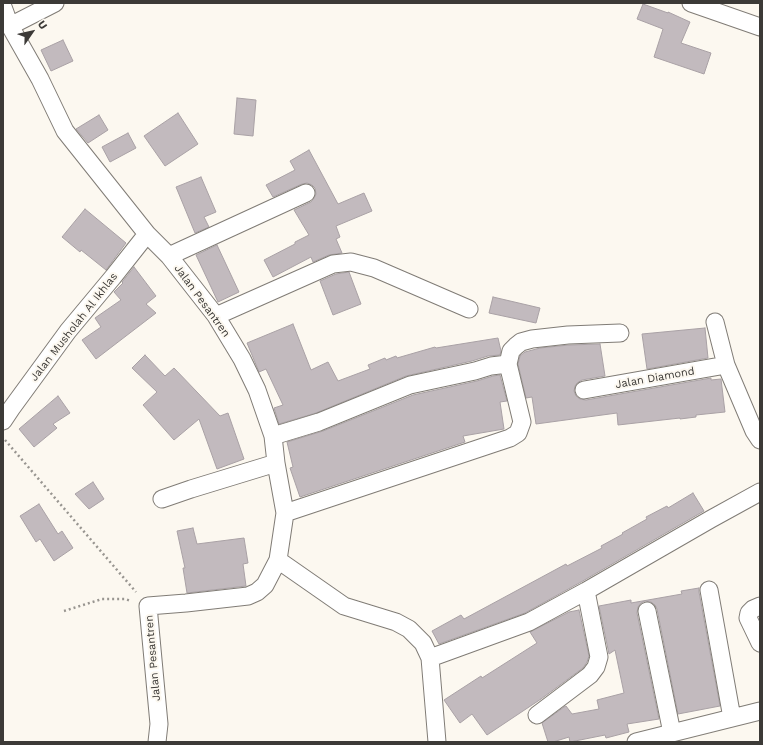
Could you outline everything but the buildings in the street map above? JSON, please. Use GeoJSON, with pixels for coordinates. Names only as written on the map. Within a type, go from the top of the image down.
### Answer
{"type":"FeatureCollection","features":[{"type":"Feature","properties":{"kind":"street"},"geometry":{"type":"LineString","coordinates":[[3,7],[10,26],[55,3]]}},
{"type":"Feature","properties":{"kind":"street"},"geometry":{"type":"LineString","coordinates":[[691,3],[760,27]]}},
{"type":"Feature","properties":{"kind":"street","name":"Jalan Pesantren"},"geometry":{"type":"LineString","coordinates":[[10,26],[40,79],[64,131],[147,234],[169,256],[216,316],[242,360],[257,390],[273,436],[276,464],[285,513],[278,560],[265,585],[257,592],[248,596],[148,606],[159,724],[157,742]]}},
{"type":"Feature","properties":{"kind":"street"},"geometry":{"type":"LineString","coordinates":[[169,256],[306,193]]}},
{"type":"Feature","properties":{"kind":"street","name":"Jalan Musholah Al Ikhlas"},"geometry":{"type":"LineString","coordinates":[[3,421],[68,331],[147,234]]}},
{"type":"Feature","properties":{"kind":"street"},"geometry":{"type":"LineString","coordinates":[[216,316],[333,264],[351,262],[374,268],[469,309]]}},
{"type":"Feature","properties":{"kind":"street"},"geometry":{"type":"LineString","coordinates":[[715,322],[726,365],[754,431],[760,440]]}},
{"type":"Feature","properties":{"kind":"street"},"geometry":{"type":"LineString","coordinates":[[285,513],[510,438],[518,433],[522,422],[508,364],[511,351],[516,346],[521,342],[532,339],[568,335],[620,333]]}},
{"type":"Feature","properties":{"kind":"street"},"geometry":{"type":"LineString","coordinates":[[273,436],[319,422],[410,385],[492,366],[508,364]]}},
{"type":"Feature","properties":{"kind":"street","name":"Jalan Diamond"},"geometry":{"type":"LineString","coordinates":[[584,390],[726,365]]}},
{"type":"Feature","properties":{"kind":"street"},"geometry":{"type":"LineString","coordinates":[[162,499],[276,464]]}},
{"type":"Feature","properties":{"kind":"street"},"geometry":{"type":"LineString","coordinates":[[430,658],[529,622],[586,592],[760,492]]}},
{"type":"Feature","properties":{"kind":"street"},"geometry":{"type":"LineString","coordinates":[[278,560],[344,606],[396,622],[409,629],[423,644],[430,658],[437,742]]}},
{"type":"Feature","properties":{"kind":"street"},"geometry":{"type":"LineString","coordinates":[[709,590],[732,718]]}},
{"type":"Feature","properties":{"kind":"street"},"geometry":{"type":"LineString","coordinates":[[537,715],[590,675],[596,667],[599,657],[586,592]]}},
{"type":"Feature","properties":{"kind":"street"},"geometry":{"type":"LineString","coordinates":[[760,606],[753,609],[749,613],[748,618],[760,643]]}},
{"type":"Feature","properties":{"kind":"street"},"geometry":{"type":"LineString","coordinates":[[647,611],[672,733]]}},
{"type":"Feature","properties":{"kind":"street"},"geometry":{"type":"LineString","coordinates":[[636,742],[760,711]]}},
{"type":"Feature","properties":{"kind":"path"},"geometry":{"type":"LineString","coordinates":[[3,437],[148,606]]}},
{"type":"Feature","properties":{"kind":"path"},"geometry":{"type":"LineString","coordinates":[[64,611],[102,599],[125,599],[148,606]]}}]}
